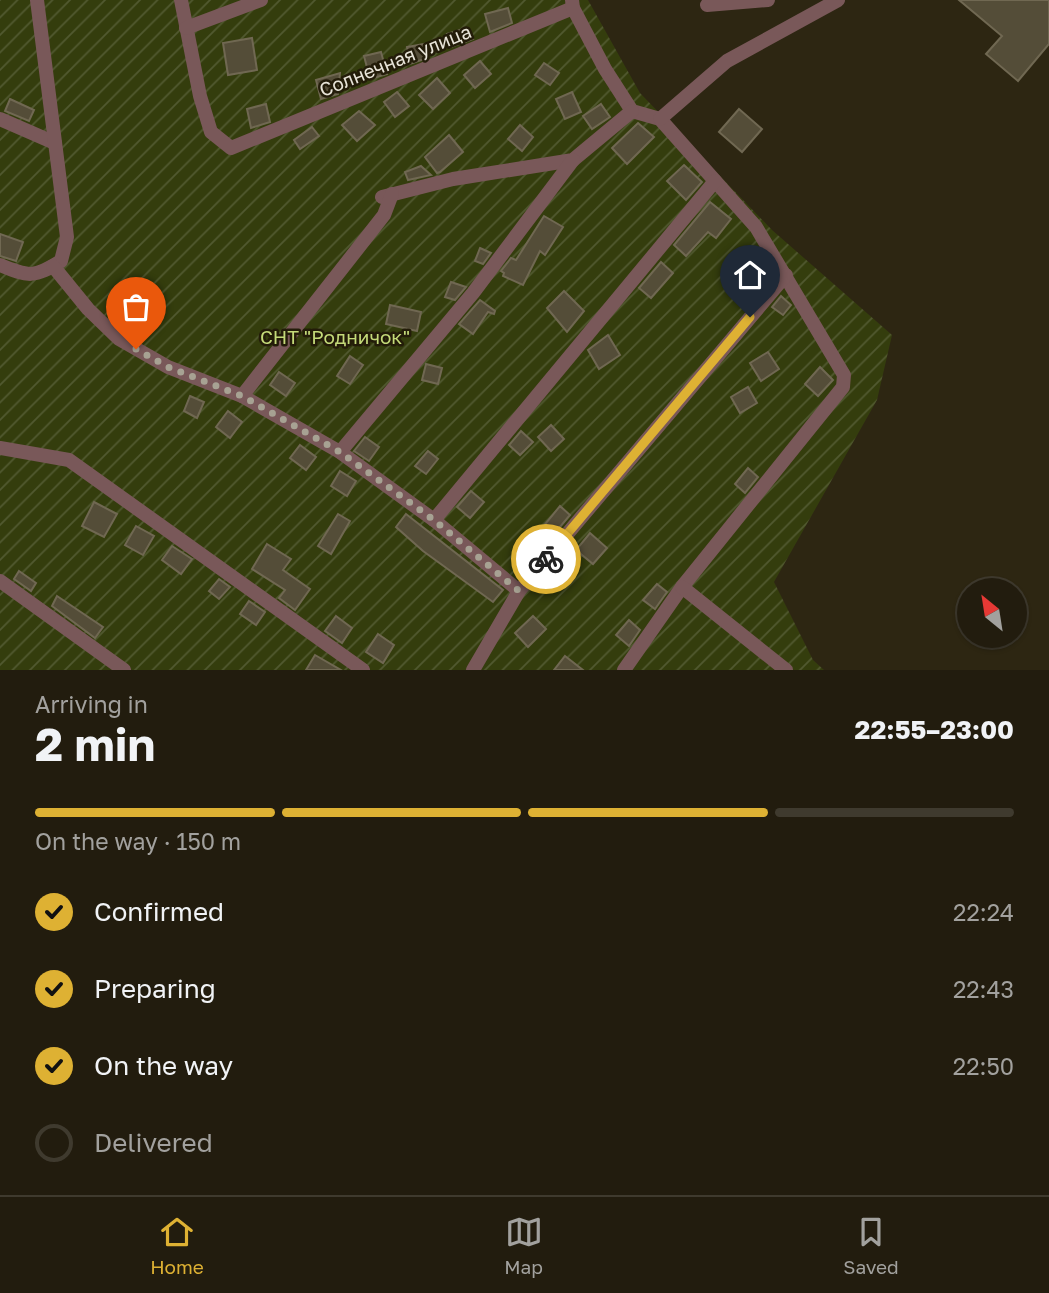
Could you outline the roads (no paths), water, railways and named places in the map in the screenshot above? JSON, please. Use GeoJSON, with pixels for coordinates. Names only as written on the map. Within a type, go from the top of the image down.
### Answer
{"type":"FeatureCollection","features":[{"type":"Feature","properties":{"kind":"lane"},"geometry":{"type":"LineString","coordinates":[[0,265],[25,276],[43,273],[61,261],[67,237],[37,0]]}},
{"type":"Feature","properties":{"kind":"lane"},"geometry":{"type":"LineString","coordinates":[[181,0],[186,28],[261,0]]}},
{"type":"Feature","properties":{"kind":"lane"},"geometry":{"type":"LineString","coordinates":[[707,5],[768,0]]}},
{"type":"Feature","properties":{"kind":"lane"},"geometry":{"type":"LineString","coordinates":[[660,120],[727,61],[838,0]]}},
{"type":"Feature","properties":{"kind":"lane"},"geometry":{"type":"LineString","coordinates":[[573,4],[605,69],[632,111],[660,120],[756,227],[844,375],[843,387],[682,587],[624,670]]}},
{"type":"Feature","properties":{"kind":"lane","name":"Солнечная улица"},"geometry":{"type":"LineString","coordinates":[[186,28],[200,96],[211,132],[231,148],[573,4]]}},
{"type":"Feature","properties":{"kind":"lane"},"geometry":{"type":"LineString","coordinates":[[340,452],[473,293],[573,160],[632,111]]}},
{"type":"Feature","properties":{"kind":"lane"},"geometry":{"type":"LineString","coordinates":[[0,118],[55,143]]}},
{"type":"Feature","properties":{"kind":"lane"},"geometry":{"type":"LineString","coordinates":[[242,396],[384,215],[387,195],[453,179],[573,160]]}},
{"type":"Feature","properties":{"kind":"lane"},"geometry":{"type":"LineString","coordinates":[[434,520],[715,181]]}},
{"type":"Feature","properties":{"kind":"lane"},"geometry":{"type":"LineString","coordinates":[[53,266],[88,309],[119,339],[168,367],[242,396],[340,452],[434,520],[519,591]]}},
{"type":"Feature","properties":{"kind":"lane"},"geometry":{"type":"LineString","coordinates":[[473,670],[519,591],[786,275]]}},
{"type":"Feature","properties":{"kind":"lane"},"geometry":{"type":"LineString","coordinates":[[0,448],[68,460],[363,670]]}},
{"type":"Feature","properties":{"kind":"lane"},"geometry":{"type":"LineString","coordinates":[[0,581],[124,670]]}},
{"type":"Feature","properties":{"kind":"lane"},"geometry":{"type":"LineString","coordinates":[[682,587],[786,670]]}},
{"type":"Feature","properties":{"kind":"park label","name":"СНТ \"Родничок\""},"geometry":{"type":"Point","coordinates":[335,336]}}]}
